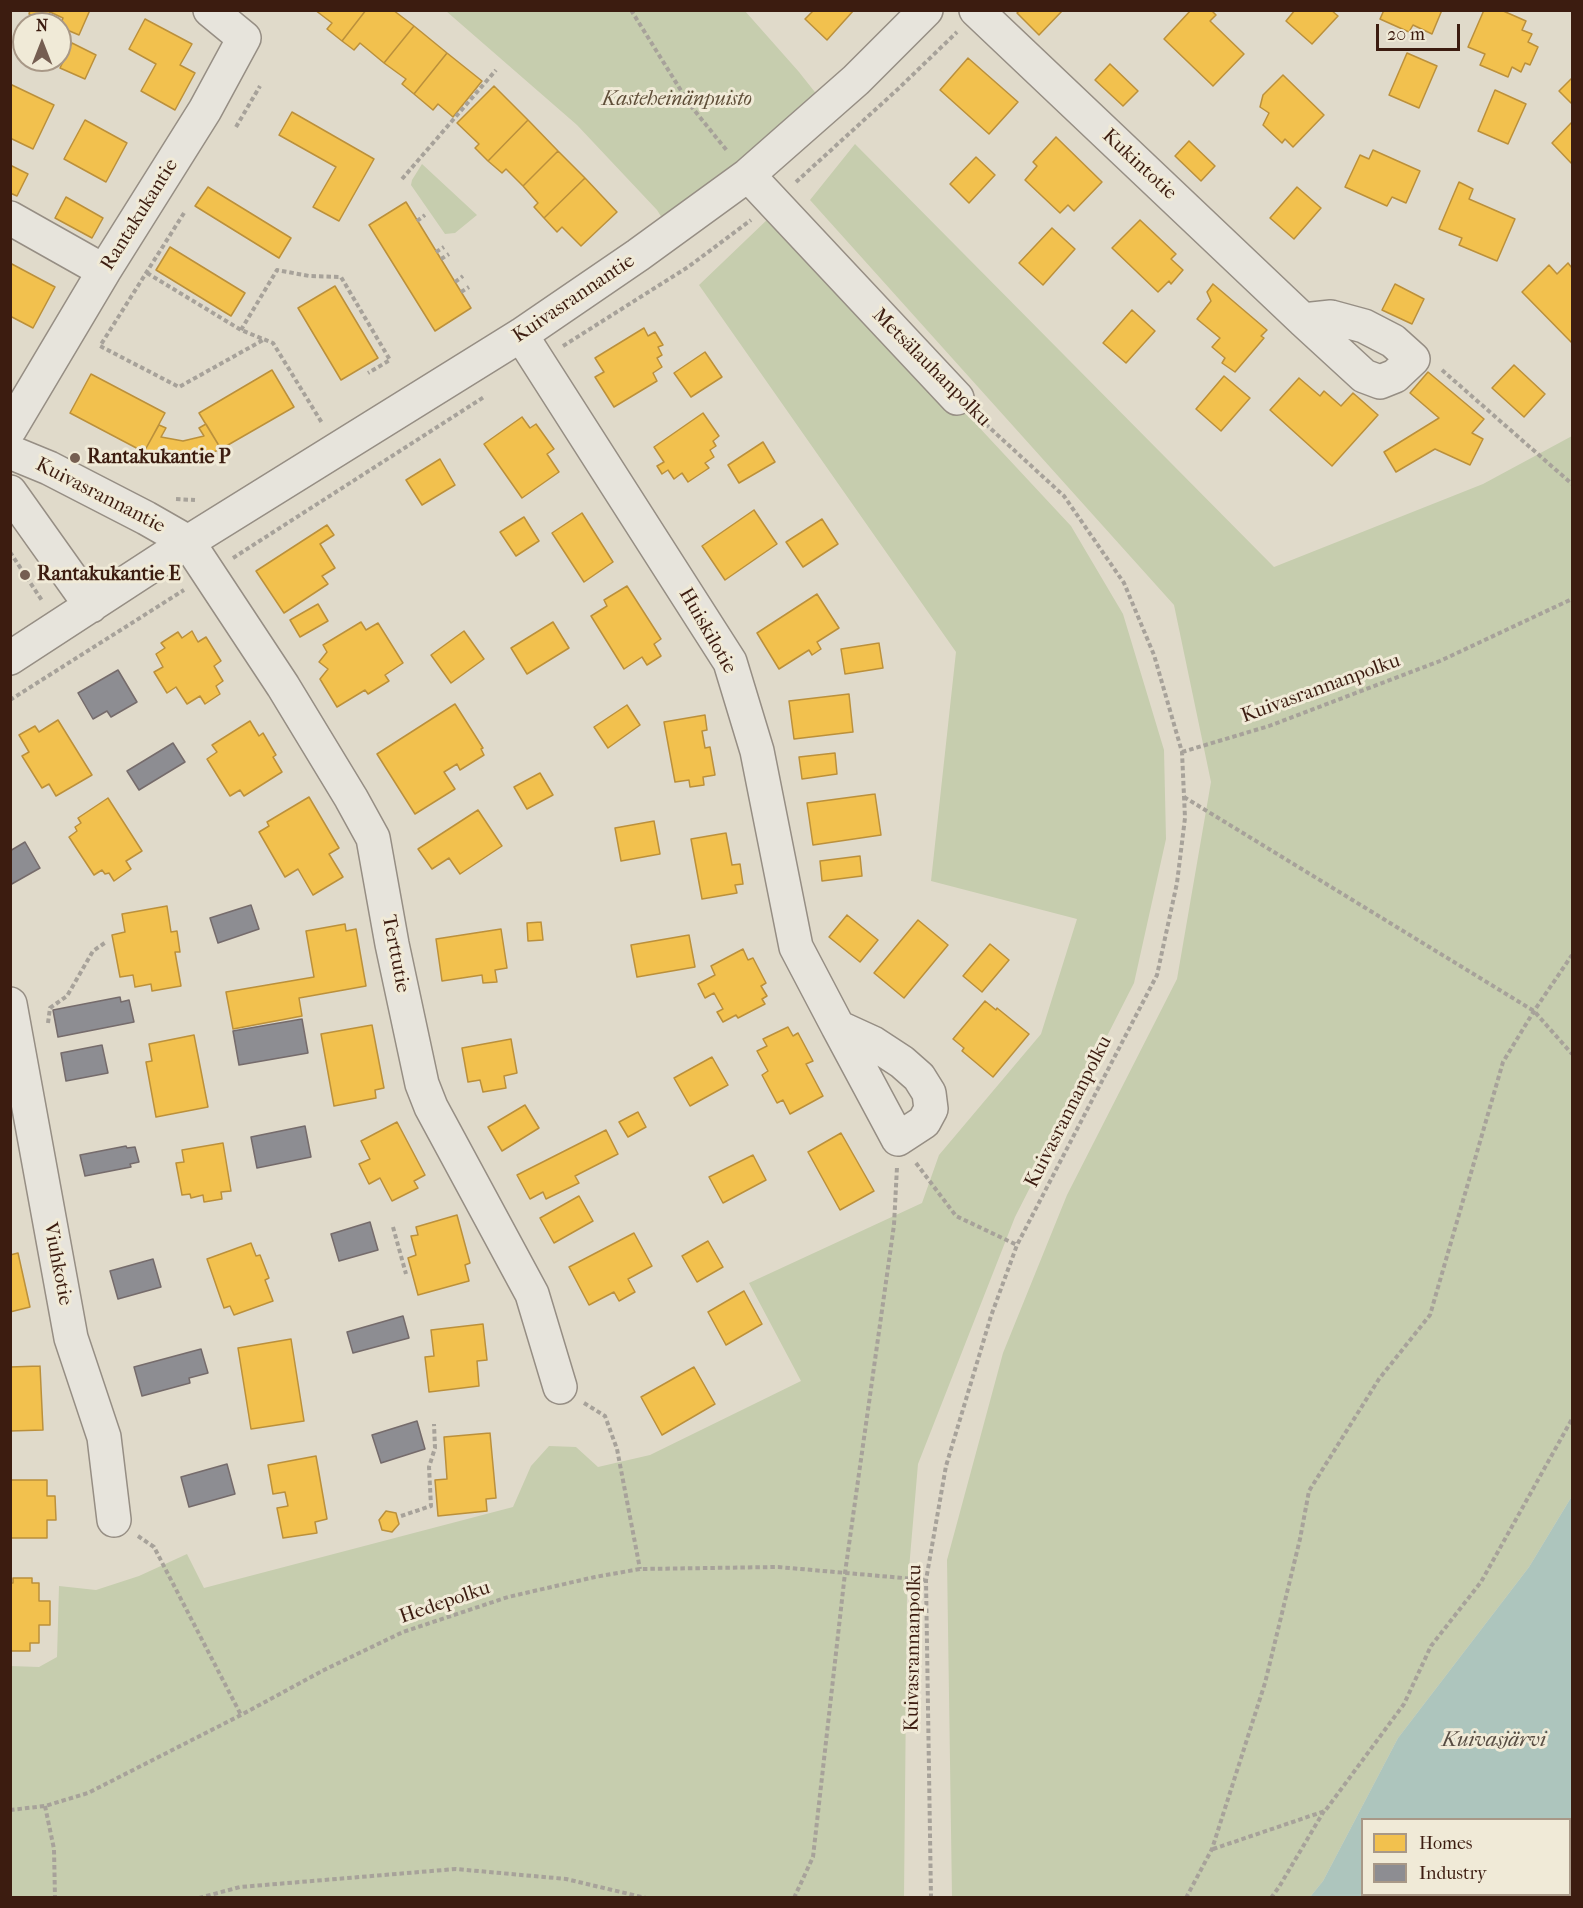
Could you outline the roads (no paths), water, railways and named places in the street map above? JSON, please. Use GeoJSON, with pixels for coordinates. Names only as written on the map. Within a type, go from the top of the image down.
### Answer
{"type":"FeatureCollection","features":[{"type":"Feature","properties":{"kind":"street","name":"Rantakukantie"},"geometry":{"type":"LineString","coordinates":[[10,429],[205,110],[244,38],[210,10]]}},
{"type":"Feature","properties":{"kind":"street","name":"Kuivasrannantie"},"geometry":{"type":"LineString","coordinates":[[10,658],[188,542],[521,335],[638,255],[748,175],[855,80],[926,10]]}},
{"type":"Feature","properties":{"kind":"street","name":"Kukintotie"},"geometry":{"type":"LineString","coordinates":[[976,10],[1303,320],[1364,376],[1380,382],[1395,376],[1413,359],[1393,341],[1364,326],[1331,317],[1303,320]]}},
{"type":"Feature","properties":{"kind":"street","name":"Metsälauhanpolku"},"geometry":{"type":"LineString","coordinates":[[748,175],[957,398]]}},
{"type":"Feature","properties":{"kind":"street"},"geometry":{"type":"LineString","coordinates":[[10,218],[110,263]]}},
{"type":"Feature","properties":{"kind":"street","name":"Huiskilotie"},"geometry":{"type":"LineString","coordinates":[[521,335],[730,662],[756,751],[796,947],[838,1027],[898,1139],[924,1122],[932,1108],[929,1094],[919,1077],[902,1062],[873,1043],[838,1027]]}},
{"type":"Feature","properties":{"kind":"street","name":"Kuivasrannantie"},"geometry":{"type":"LineString","coordinates":[[10,452],[49,468],[188,542]]}},
{"type":"Feature","properties":{"kind":"street","name":"Kuivasrannantie"},"geometry":{"type":"LineString","coordinates":[[10,492],[91,606]]}},
{"type":"Feature","properties":{"kind":"street","name":"Terttutie"},"geometry":{"type":"LineString","coordinates":[[188,542],[283,686],[374,838],[392,944],[422,1084],[431,1107],[532,1294],[560,1387]]}},
{"type":"Feature","properties":{"kind":"street","name":"Viuhkotie"},"geometry":{"type":"LineString","coordinates":[[10,1004],[70,1338],[104,1437],[114,1520]]}},
{"type":"Feature","properties":{"kind":"water","name":"Kuivasjärvi"},"geometry":{"type":"Polygon","coordinates":[[[1572,1496],[1572,1897],[1310,1897],[1323,1881],[1398,1738],[1529,1567],[1572,1496]]]}},
{"type":"Feature","properties":{"kind":"place","name":"Rantakukantie P"},"geometry":{"type":"Point","coordinates":[75,458]}},
{"type":"Feature","properties":{"kind":"place","name":"Rantakukantie E"},"geometry":{"type":"Point","coordinates":[25,575]}},
{"type":"Feature","properties":{"kind":"park label","name":"Kasteheinänpuisto"},"geometry":{"type":"Point","coordinates":[677,100]}}]}
